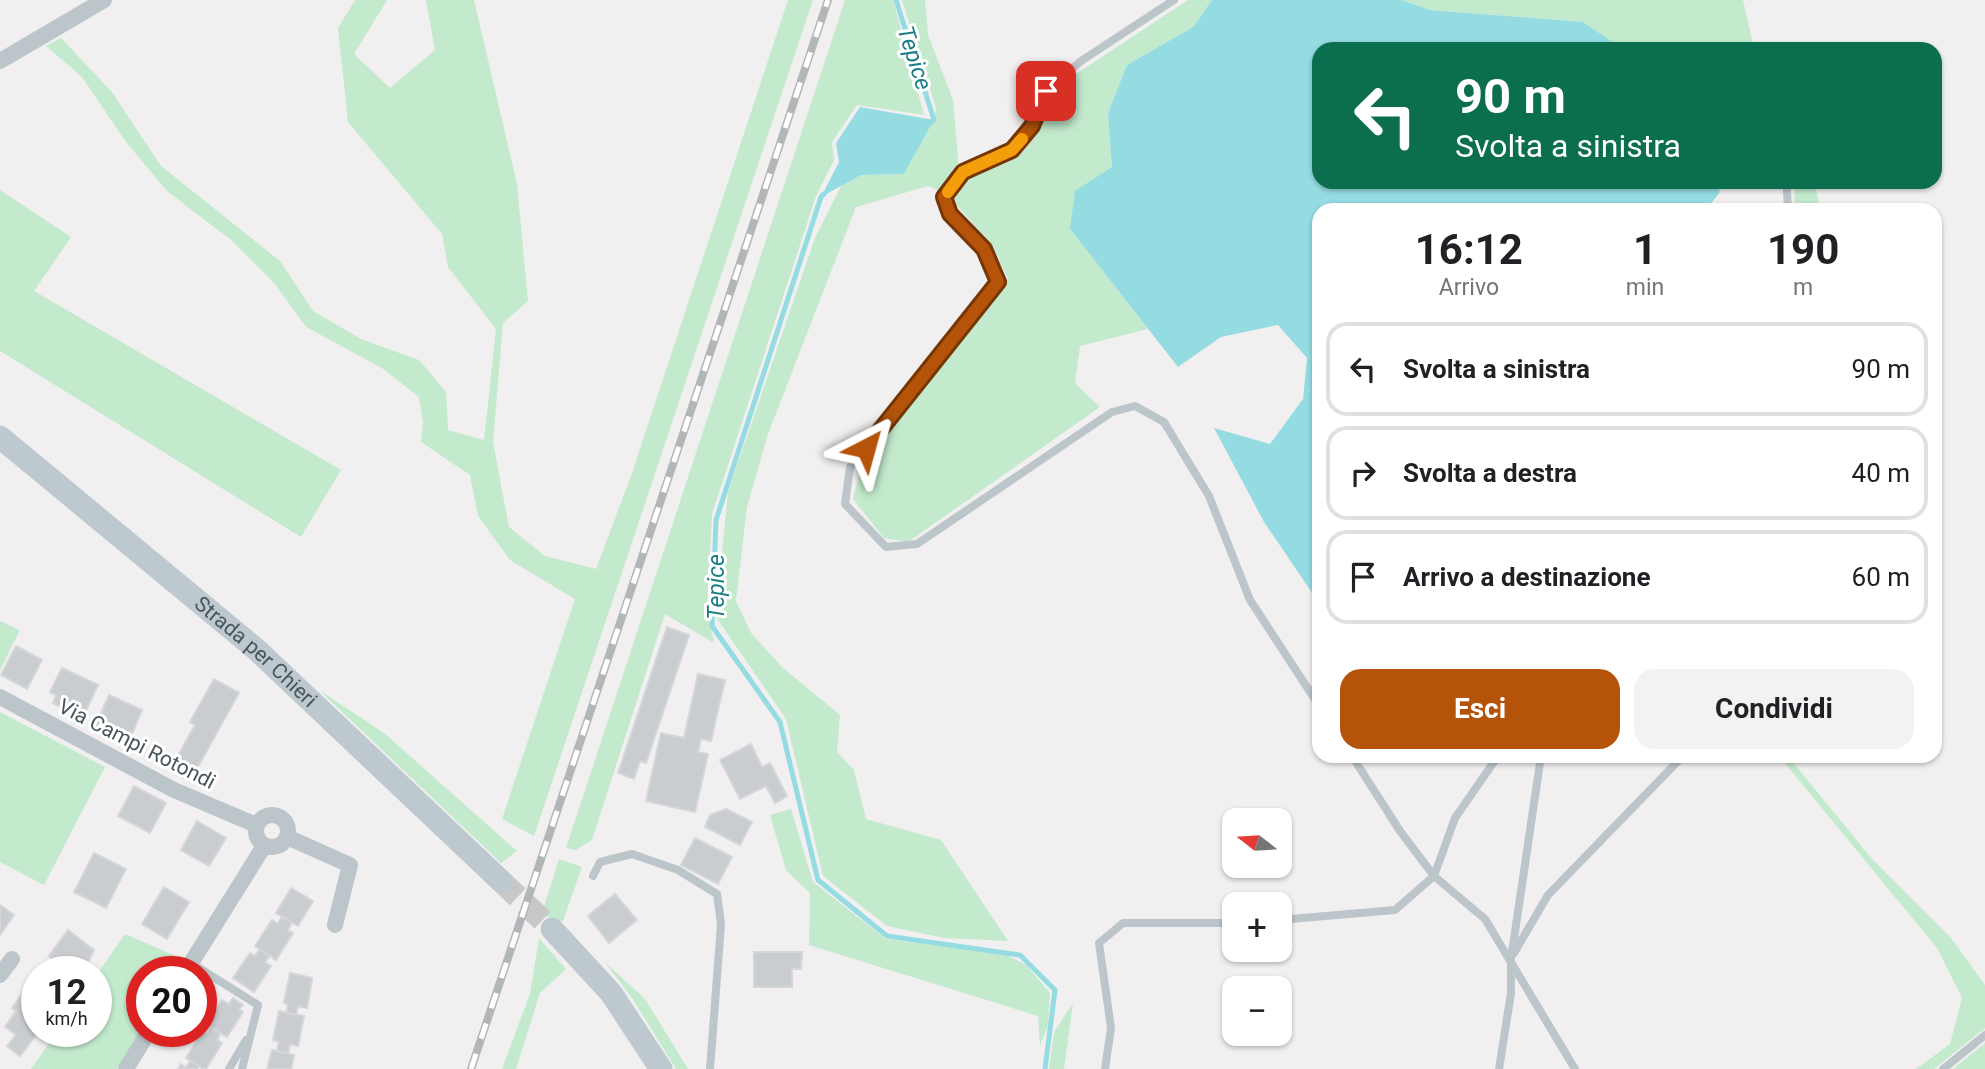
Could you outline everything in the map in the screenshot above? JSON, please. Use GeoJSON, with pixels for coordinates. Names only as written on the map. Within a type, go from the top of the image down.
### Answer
{"type":"FeatureCollection","features":[{"type":"Feature","properties":{"kind":"main road","name":"Strada per Chieri"},"geometry":{"type":"LineString","coordinates":[[0,437],[257,650],[501,881]]}},
{"type":"Feature","properties":{"kind":"main road"},"geometry":{"type":"LineString","coordinates":[[552,929],[611,993],[661,1069]]}},
{"type":"Feature","properties":{"kind":"street"},"geometry":{"type":"LineString","coordinates":[[0,61],[104,0]]}},
{"type":"Feature","properties":{"kind":"street","name":"Via Campi Rotondi"},"geometry":{"type":"LineString","coordinates":[[0,696],[174,790],[256,825]]}},
{"type":"Feature","properties":{"kind":"street"},"geometry":{"type":"LineString","coordinates":[[279,816],[286,824],[287,837],[277,847],[264,846],[256,836],[256,825],[263,817],[279,816]]}},
{"type":"Feature","properties":{"kind":"street"},"geometry":{"type":"LineString","coordinates":[[287,837],[350,865],[335,925]]}},
{"type":"Feature","properties":{"kind":"street"},"geometry":{"type":"LineString","coordinates":[[195,956],[264,846]]}},
{"type":"Feature","properties":{"kind":"street"},"geometry":{"type":"LineString","coordinates":[[0,975],[12,959]]}},
{"type":"Feature","properties":{"kind":"street"},"geometry":{"type":"LineString","coordinates":[[126,1069],[139,1047]]}},
{"type":"Feature","properties":{"kind":"lane"},"geometry":{"type":"LineString","coordinates":[[1174,0],[1081,61],[1046,91],[1032,126],[1012,150],[963,172],[944,197],[950,214],[984,249],[998,282],[850,467],[845,504],[886,547],[917,544],[1112,412],[1135,406],[1164,422],[1209,496],[1250,600],[1312,695]]}},
{"type":"Feature","properties":{"kind":"lane"},"geometry":{"type":"LineString","coordinates":[[1787,191],[1788,203]]}},
{"type":"Feature","properties":{"kind":"lane"},"geometry":{"type":"LineString","coordinates":[[1356,763],[1400,831],[1434,876],[1485,919],[1575,1069]]}},
{"type":"Feature","properties":{"kind":"lane"},"geometry":{"type":"LineString","coordinates":[[1292,919],[1395,910],[1434,876],[1455,818],[1493,763]]}},
{"type":"Feature","properties":{"kind":"lane"},"geometry":{"type":"LineString","coordinates":[[1499,1069],[1511,993],[1511,959],[1540,763]]}},
{"type":"Feature","properties":{"kind":"lane"},"geometry":{"type":"LineString","coordinates":[[1511,959],[1548,895],[1676,763]]}},
{"type":"Feature","properties":{"kind":"lane"},"geometry":{"type":"LineString","coordinates":[[593,876],[600,862],[632,854],[678,870],[717,894],[721,924],[710,1069]]}},
{"type":"Feature","properties":{"kind":"lane"},"geometry":{"type":"LineString","coordinates":[[1105,1069],[1111,1028],[1099,943],[1123,923],[1222,923]]}},
{"type":"Feature","properties":{"kind":"lane"},"geometry":{"type":"LineString","coordinates":[[217,983],[258,1005],[242,1069]]}},
{"type":"Feature","properties":{"kind":"lane"},"geometry":{"type":"LineString","coordinates":[[229,1069],[250,1031]]}},
{"type":"Feature","properties":{"kind":"lane"},"geometry":{"type":"LineString","coordinates":[[1943,1069],[1985,1035]]}},
{"type":"Feature","properties":{"kind":"green space"},"geometry":{"type":"Polygon","coordinates":[[[355,0],[387,0],[354,54],[390,88],[435,50],[426,0],[474,0],[517,184],[528,301],[503,323],[493,442],[509,527],[545,556],[596,569],[631,476],[788,0],[813,0],[534,836],[502,819],[575,599],[510,560],[478,516],[470,475],[421,442],[423,423],[419,397],[382,368],[306,327],[275,284],[231,240],[167,191],[126,142],[82,77],[46,46],[61,38],[112,92],[161,166],[280,261],[313,311],[361,339],[419,360],[446,392],[448,430],[484,440],[496,329],[448,267],[442,234],[348,122],[338,28],[355,0]]]}},
{"type":"Feature","properties":{"kind":"green space"},"geometry":{"type":"Polygon","coordinates":[[[845,0],[893,0],[924,115],[857,105],[832,142],[834,160],[816,196],[712,514],[707,611],[714,643],[665,614],[592,840],[576,850],[566,848],[845,0]]]}},
{"type":"Feature","properties":{"kind":"green space"},"geometry":{"type":"Polygon","coordinates":[[[902,0],[925,0],[928,35],[953,100],[959,170],[938,190],[928,186],[856,207],[768,434],[747,507],[736,601],[751,633],[783,668],[840,715],[837,752],[854,770],[866,819],[941,840],[1008,941],[944,938],[887,926],[823,876],[786,719],[716,617],[728,492],[815,238],[841,186],[861,175],[904,174],[934,120],[936,108],[902,0]]]}},
{"type":"Feature","properties":{"kind":"green space"},"geometry":{"type":"Polygon","coordinates":[[[1188,0],[1212,0],[1193,27],[1127,65],[1108,113],[1112,167],[1070,229],[1148,329],[1080,346],[1075,383],[1100,407],[908,542],[884,538],[853,499],[862,462],[1008,279],[993,247],[954,202],[964,179],[1029,144],[1061,84],[1188,0]]]}},
{"type":"Feature","properties":{"kind":"green space"},"geometry":{"type":"Polygon","coordinates":[[[1402,0],[1743,0],[1752,42],[1613,42],[1583,22],[1430,10],[1402,0]]]}},
{"type":"Feature","properties":{"kind":"green space"},"geometry":{"type":"Polygon","coordinates":[[[1795,189],[1816,189],[1819,203],[1794,203],[1795,189]]]}},
{"type":"Feature","properties":{"kind":"green space"},"geometry":{"type":"Polygon","coordinates":[[[0,190],[71,237],[34,291],[341,470],[301,537],[0,351],[0,190]]]}},
{"type":"Feature","properties":{"kind":"green space"},"geometry":{"type":"Polygon","coordinates":[[[0,621],[20,630],[0,670],[0,621]]]}},
{"type":"Feature","properties":{"kind":"green space"},"geometry":{"type":"Polygon","coordinates":[[[319,690],[384,733],[517,851],[501,863],[319,690]]]}},
{"type":"Feature","properties":{"kind":"green space"},"geometry":{"type":"Polygon","coordinates":[[[0,712],[105,767],[44,885],[0,862],[0,712]]]}},
{"type":"Feature","properties":{"kind":"green space"},"geometry":{"type":"Polygon","coordinates":[[[1785,763],[1794,763],[1871,858],[1951,938],[1985,985],[1985,1028],[1934,1069],[1916,1069],[1950,1044],[1962,998],[1937,948],[1785,763]]]}},
{"type":"Feature","properties":{"kind":"green space"},"geometry":{"type":"Polygon","coordinates":[[[791,809],[813,882],[886,939],[1005,954],[1026,965],[1050,993],[1048,1025],[1040,1045],[1038,1016],[809,945],[810,893],[786,870],[770,815],[791,809]]]}},
{"type":"Feature","properties":{"kind":"green space"},"geometry":{"type":"Polygon","coordinates":[[[559,859],[582,867],[563,921],[553,920],[542,913],[559,859]]]}},
{"type":"Feature","properties":{"kind":"green space"},"geometry":{"type":"Polygon","coordinates":[[[125,934],[176,956],[126,956],[126,1047],[131,1047],[117,1069],[31,1069],[47,1047],[112,1047],[112,956],[110,956],[125,934]]]}},
{"type":"Feature","properties":{"kind":"green space"},"geometry":{"type":"Polygon","coordinates":[[[539,938],[566,969],[540,993],[516,1069],[502,1069],[530,994],[539,938]]]}},
{"type":"Feature","properties":{"kind":"green space"},"geometry":{"type":"Polygon","coordinates":[[[604,961],[645,999],[688,1069],[676,1069],[632,998],[604,961]]]}},
{"type":"Feature","properties":{"kind":"green space"},"geometry":{"type":"Polygon","coordinates":[[[1073,1003],[1064,1069],[1049,1069],[1054,1032],[1073,1003]]]}},
{"type":"Feature","properties":{"kind":"green space"},"geometry":{"type":"Polygon","coordinates":[[[1985,1043],[1985,1069],[1953,1069],[1985,1043]]]}},
{"type":"Feature","properties":{"kind":"water"},"geometry":{"type":"Polygon","coordinates":[[[1212,0],[1402,0],[1430,10],[1583,22],[1613,42],[1312,42],[1312,189],[1719,189],[1720,192],[1711,203],[1312,203],[1312,593],[1264,522],[1214,428],[1270,444],[1303,399],[1307,358],[1278,325],[1221,337],[1178,367],[1070,229],[1075,191],[1112,167],[1108,113],[1127,65],[1193,27],[1212,0]]]}},
{"type":"Feature","properties":{"kind":"water"},"geometry":{"type":"Polygon","coordinates":[[[860,107],[934,120],[904,174],[861,175],[821,197],[839,162],[836,143],[860,107]]]}},
{"type":"Feature","properties":{"kind":"building"},"geometry":{"type":"Polygon","coordinates":[[[667,627],[689,635],[646,763],[640,761],[634,779],[618,773],[667,627]]]}},
{"type":"Feature","properties":{"kind":"building"},"geometry":{"type":"Polygon","coordinates":[[[16,646],[42,660],[27,689],[1,675],[16,646]]]}},
{"type":"Feature","properties":{"kind":"building"},"geometry":{"type":"Polygon","coordinates":[[[62,668],[98,685],[83,717],[53,703],[56,695],[50,692],[62,668]]]}},
{"type":"Feature","properties":{"kind":"building"},"geometry":{"type":"Polygon","coordinates":[[[698,674],[725,680],[711,741],[701,739],[698,752],[708,754],[695,812],[646,801],[661,733],[684,738],[698,674]]]}},
{"type":"Feature","properties":{"kind":"building"},"geometry":{"type":"Polygon","coordinates":[[[214,679],[239,693],[190,781],[170,770],[195,725],[190,722],[214,679]]]}},
{"type":"Feature","properties":{"kind":"building"},"geometry":{"type":"Polygon","coordinates":[[[109,695],[142,710],[129,741],[95,726],[109,695]]]}},
{"type":"Feature","properties":{"kind":"building"},"geometry":{"type":"Polygon","coordinates":[[[751,744],[762,767],[770,763],[787,796],[775,803],[766,786],[740,799],[720,760],[751,744]]]}},
{"type":"Feature","properties":{"kind":"building"},"geometry":{"type":"Polygon","coordinates":[[[134,786],[166,803],[150,833],[118,816],[134,786]]]}},
{"type":"Feature","properties":{"kind":"building"},"geometry":{"type":"Polygon","coordinates":[[[726,809],[752,822],[740,845],[705,827],[710,815],[726,809]]]}},
{"type":"Feature","properties":{"kind":"building"},"geometry":{"type":"Polygon","coordinates":[[[197,821],[226,838],[209,866],[181,850],[197,821]]]}},
{"type":"Feature","properties":{"kind":"building"},"geometry":{"type":"Polygon","coordinates":[[[695,838],[732,857],[718,884],[681,865],[695,838]]]}},
{"type":"Feature","properties":{"kind":"building"},"geometry":{"type":"Polygon","coordinates":[[[94,853],[126,869],[106,908],[74,892],[94,853]]]}},
{"type":"Feature","properties":{"kind":"building"},"geometry":{"type":"Polygon","coordinates":[[[164,887],[189,902],[167,939],[142,924],[164,887]]]}},
{"type":"Feature","properties":{"kind":"building"},"geometry":{"type":"Polygon","coordinates":[[[291,888],[313,901],[298,926],[276,913],[291,888]]]}},
{"type":"Feature","properties":{"kind":"building"},"geometry":{"type":"Polygon","coordinates":[[[615,894],[637,920],[609,943],[588,916],[615,894]]]}},
{"type":"Feature","properties":{"kind":"building"},"geometry":{"type":"Polygon","coordinates":[[[0,905],[14,915],[0,935],[0,905]]]}},
{"type":"Feature","properties":{"kind":"building"},"geometry":{"type":"Polygon","coordinates":[[[282,916],[292,922],[288,930],[293,933],[276,960],[255,946],[272,920],[278,924],[282,916]]]}},
{"type":"Feature","properties":{"kind":"building"},"geometry":{"type":"Polygon","coordinates":[[[68,930],[94,950],[91,956],[49,956],[68,930]]]}},
{"type":"Feature","properties":{"kind":"building"},"geometry":{"type":"Polygon","coordinates":[[[260,949],[270,956],[265,962],[271,966],[254,992],[233,978],[250,953],[255,956],[260,949]]]}},
{"type":"Feature","properties":{"kind":"building"},"geometry":{"type":"Polygon","coordinates":[[[754,952],[802,952],[801,969],[792,969],[792,987],[754,987],[754,952]]]}},
{"type":"Feature","properties":{"kind":"building"},"geometry":{"type":"Polygon","coordinates":[[[290,973],[312,978],[307,1008],[298,1006],[296,1015],[286,1013],[288,1004],[284,1003],[290,973]]]}},
{"type":"Feature","properties":{"kind":"building"},"geometry":{"type":"Polygon","coordinates":[[[21,995],[21,1047],[27,1047],[20,1056],[7,1046],[16,1035],[5,1027],[16,1011],[12,1008],[21,995]]]}},
{"type":"Feature","properties":{"kind":"building"},"geometry":{"type":"Polygon","coordinates":[[[233,998],[243,1005],[239,1009],[243,1012],[227,1037],[217,1031],[217,1008],[222,1000],[229,1004],[233,998]]]}},
{"type":"Feature","properties":{"kind":"building"},"geometry":{"type":"Polygon","coordinates":[[[279,1011],[304,1016],[298,1046],[290,1044],[288,1053],[277,1051],[279,1042],[273,1040],[279,1011]]]}},
{"type":"Feature","properties":{"kind":"building"},"geometry":{"type":"Polygon","coordinates":[[[217,1040],[222,1043],[206,1069],[186,1058],[193,1047],[217,1047],[217,1040]]]}},
{"type":"Feature","properties":{"kind":"building"},"geometry":{"type":"Polygon","coordinates":[[[272,1050],[294,1055],[291,1069],[267,1069],[272,1050]]]}},
{"type":"Feature","properties":{"kind":"building"},"geometry":{"type":"Polygon","coordinates":[[[190,1061],[199,1066],[197,1069],[178,1069],[181,1064],[186,1068],[190,1061]]]}},
{"type":"Feature","properties":{"kind":"waterway","name":"Tepice"},"geometry":{"type":"LineString","coordinates":[[896,0],[934,120],[928,124]]}},
{"type":"Feature","properties":{"kind":"waterway","name":"Tepice"},"geometry":{"type":"LineString","coordinates":[[824,194],[716,520],[712,626],[780,722],[818,880],[887,936],[1020,955],[1055,990],[1045,1069]]}},
{"type":"Feature","properties":{"kind":"tunnel"},"geometry":{"type":"LineString","coordinates":[[501,881],[552,929]]}},
{"type":"Feature","properties":{"kind":"railway"},"geometry":{"type":"LineString","coordinates":[[471,1069],[828,0]]}},
{"type":"Feature","properties":{"kind":"slow traffic"},"geometry":{"type":"LineString","coordinates":[[948,192],[963,172],[1012,150],[1022,139]]}},
{"type":"Feature","properties":{"kind":"route"},"geometry":{"type":"LineString","coordinates":[[866,448],[998,282],[984,249],[950,214],[944,197],[963,172],[1012,150],[1032,126],[1046,91]]}}]}
